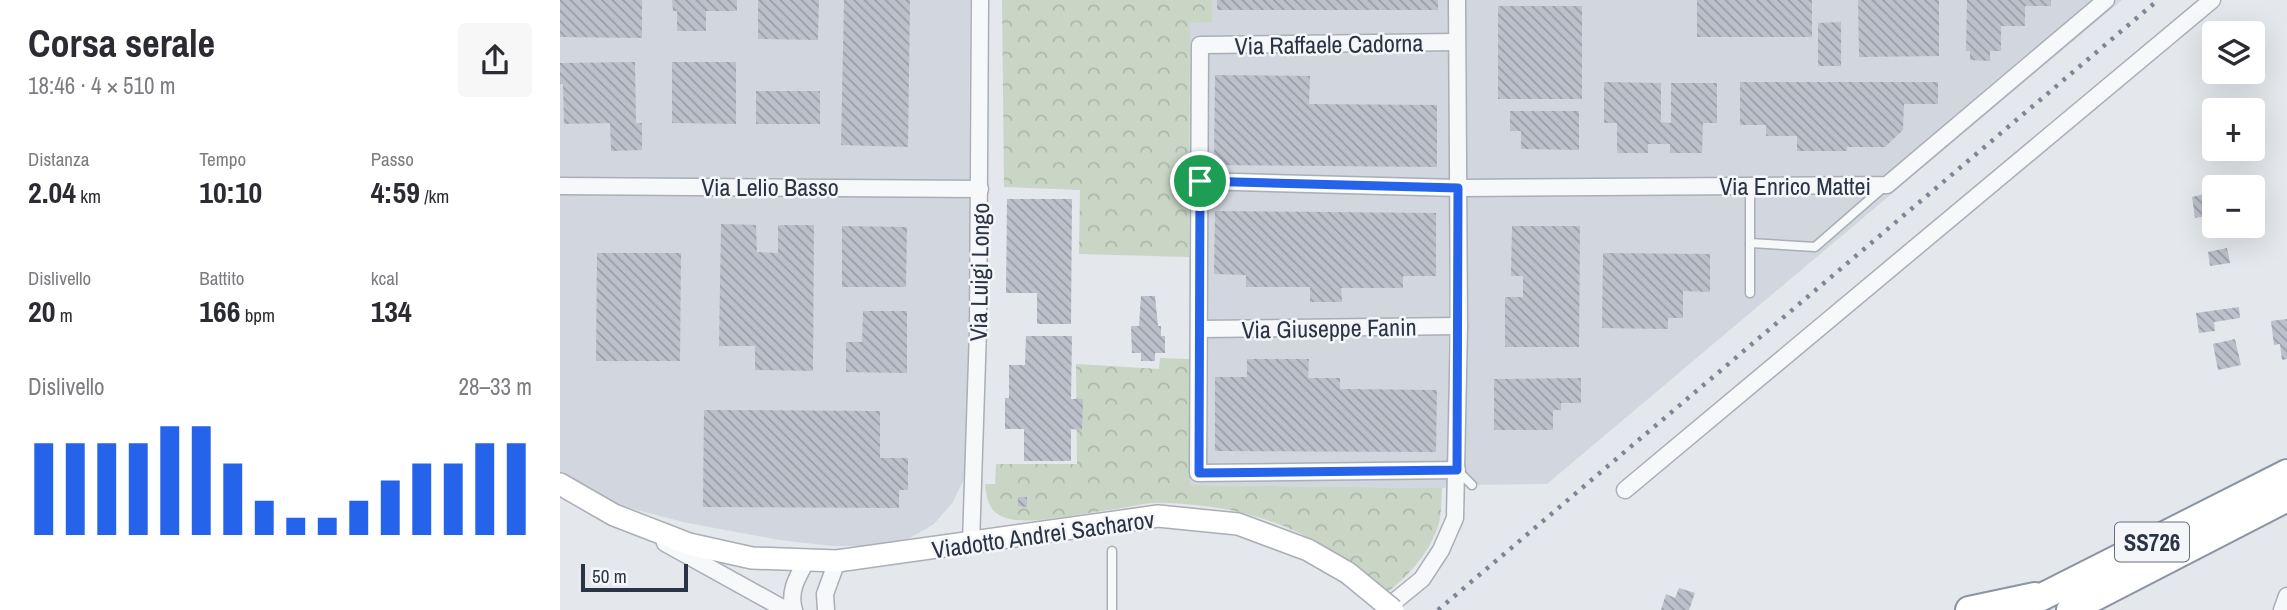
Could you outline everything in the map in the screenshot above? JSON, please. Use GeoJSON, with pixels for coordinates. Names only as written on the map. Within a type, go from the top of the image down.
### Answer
{"type":"FeatureCollection","features":[{"type":"Feature","properties":{"kind":"highway","name":"SS726"},"geometry":{"type":"LineString","coordinates":[[2017,610],[2287,472]]}},
{"type":"Feature","properties":{"kind":"highway","name":"SS726"},"geometry":{"type":"LineString","coordinates":[[2070,610],[2278,504]]}},
{"type":"Feature","properties":{"kind":"highway"},"geometry":{"type":"LineString","coordinates":[[2115,610],[2123,602],[2278,504]]}},
{"type":"Feature","properties":{"kind":"highway"},"geometry":{"type":"LineString","coordinates":[[1969,610],[2050,593]]}},
{"type":"Feature","properties":{"kind":"main road","name":"Viadotto Andrei Sacharov"},"geometry":{"type":"LineString","coordinates":[[560,484],[614,515],[690,544],[752,558],[837,561],[1158,516],[1238,524],[1308,550],[1348,573],[1393,610]]}},
{"type":"Feature","properties":{"kind":"street","name":"Via Luigi Longo"},"geometry":{"type":"LineString","coordinates":[[971,543],[978,330],[980,0]]}},
{"type":"Feature","properties":{"kind":"street"},"geometry":{"type":"LineString","coordinates":[[1384,610],[1422,579],[1441,550],[1455,518],[1459,326],[1457,0]]}},
{"type":"Feature","properties":{"kind":"street","name":"Via Enrico Mattei"},"geometry":{"type":"LineString","coordinates":[[1200,181],[1458,188],[1887,185],[2106,0]]}},
{"type":"Feature","properties":{"kind":"street"},"geometry":{"type":"LineString","coordinates":[[1625,490],[2212,0]]}},
{"type":"Feature","properties":{"kind":"street","name":"Via Raffaele Cadorna"},"geometry":{"type":"LineString","coordinates":[[1200,181],[1200,45],[1457,42]]}},
{"type":"Feature","properties":{"kind":"street"},"geometry":{"type":"LineString","coordinates":[[1200,181],[1199,473],[1457,470]]}},
{"type":"Feature","properties":{"kind":"street","name":"Via Lelio Basso"},"geometry":{"type":"LineString","coordinates":[[560,186],[980,189]]}},
{"type":"Feature","properties":{"kind":"street","name":"Via Giuseppe Fanin"},"geometry":{"type":"LineString","coordinates":[[1199,329],[1459,326]]}},
{"type":"Feature","properties":{"kind":"street"},"geometry":{"type":"LineString","coordinates":[[614,515],[786,610]]}},
{"type":"Feature","properties":{"kind":"street"},"geometry":{"type":"LineString","coordinates":[[794,610],[791,600],[795,580],[807,560]]}},
{"type":"Feature","properties":{"kind":"street"},"geometry":{"type":"LineString","coordinates":[[826,610],[825,594],[837,561]]}},
{"type":"Feature","properties":{"kind":"street"},"geometry":{"type":"LineString","coordinates":[[2282,610],[2287,596]]}},
{"type":"Feature","properties":{"kind":"lane"},"geometry":{"type":"LineString","coordinates":[[1750,243],[1815,247],[1887,185]]}},
{"type":"Feature","properties":{"kind":"lane"},"geometry":{"type":"LineString","coordinates":[[1750,186],[1750,293]]}},
{"type":"Feature","properties":{"kind":"lane"},"geometry":{"type":"LineString","coordinates":[[1457,470],[1472,485]]}},
{"type":"Feature","properties":{"kind":"lane"},"geometry":{"type":"LineString","coordinates":[[1112,551],[1112,610]]}},
{"type":"Feature","properties":{"kind":"shaded area"},"geometry":{"type":"Polygon","coordinates":[[[560,0],[970,0],[968,457],[963,481],[953,502],[934,524],[908,539],[868,546],[833,546],[779,540],[683,522],[610,503],[560,474],[560,0]]]}},
{"type":"Feature","properties":{"kind":"shaded area"},"geometry":{"type":"Polygon","coordinates":[[[1212,0],[2122,0],[1547,484],[1442,488],[1189,485],[1190,22],[1212,22],[1212,0]]]}},
{"type":"Feature","properties":{"kind":"green space"},"geometry":{"type":"Polygon","coordinates":[[[1002,0],[1212,0],[1212,22],[1190,23],[1189,257],[1079,254],[1080,190],[1004,187],[1002,0]]]}},
{"type":"Feature","properties":{"kind":"green space"},"geometry":{"type":"Polygon","coordinates":[[[1160,358],[1190,359],[1190,485],[1442,488],[1438,526],[1430,545],[1418,562],[1388,592],[1348,561],[1306,536],[1262,518],[1237,512],[1212,507],[1153,503],[1062,517],[1020,520],[1003,517],[994,511],[985,484],[995,484],[996,464],[1077,464],[1076,364],[1159,369],[1160,358]]]}},
{"type":"Feature","properties":{"kind":"building"},"geometry":{"type":"Polygon","coordinates":[[[560,0],[642,0],[642,38],[560,37],[560,0]]]}},
{"type":"Feature","properties":{"kind":"building"},"geometry":{"type":"Polygon","coordinates":[[[672,0],[737,0],[737,11],[706,11],[706,31],[677,31],[677,11],[673,11],[672,0]]]}},
{"type":"Feature","properties":{"kind":"building"},"geometry":{"type":"Polygon","coordinates":[[[758,0],[819,0],[818,40],[758,39],[758,0]]]}},
{"type":"Feature","properties":{"kind":"building"},"geometry":{"type":"Polygon","coordinates":[[[844,0],[910,0],[908,147],[841,145],[844,0]]]}},
{"type":"Feature","properties":{"kind":"building"},"geometry":{"type":"Polygon","coordinates":[[[1217,0],[1438,0],[1438,10],[1217,10],[1217,0]]]}},
{"type":"Feature","properties":{"kind":"building"},"geometry":{"type":"Polygon","coordinates":[[[1697,0],[1812,0],[1812,37],[1697,37],[1697,0]]]}},
{"type":"Feature","properties":{"kind":"building"},"geometry":{"type":"Polygon","coordinates":[[[1858,0],[1939,0],[1939,56],[1859,57],[1858,0]]]}},
{"type":"Feature","properties":{"kind":"building"},"geometry":{"type":"Polygon","coordinates":[[[1967,0],[2051,0],[2051,6],[2025,6],[2025,26],[2001,26],[2001,51],[1990,51],[1990,61],[1970,60],[1970,51],[1966,51],[1967,0]]]}},
{"type":"Feature","properties":{"kind":"building"},"geometry":{"type":"Polygon","coordinates":[[[1498,6],[1582,6],[1582,99],[1498,99],[1498,6]]]}},
{"type":"Feature","properties":{"kind":"building"},"geometry":{"type":"Polygon","coordinates":[[[1841,22],[1841,66],[1818,66],[1818,23],[1841,22]]]}},
{"type":"Feature","properties":{"kind":"building"},"geometry":{"type":"Polygon","coordinates":[[[635,62],[636,123],[642,123],[642,150],[611,151],[610,123],[564,124],[560,63],[635,62]]]}},
{"type":"Feature","properties":{"kind":"building"},"geometry":{"type":"Polygon","coordinates":[[[672,62],[736,62],[736,124],[672,123],[672,62]]]}},
{"type":"Feature","properties":{"kind":"building"},"geometry":{"type":"Polygon","coordinates":[[[1215,75],[1310,76],[1309,104],[1437,105],[1437,167],[1214,165],[1215,75]]]}},
{"type":"Feature","properties":{"kind":"building"},"geometry":{"type":"Polygon","coordinates":[[[1604,82],[1661,83],[1661,122],[1671,123],[1671,83],[1717,83],[1717,123],[1703,123],[1702,153],[1670,153],[1670,144],[1648,144],[1648,153],[1617,153],[1617,123],[1604,123],[1604,82]]]}},
{"type":"Feature","properties":{"kind":"building"},"geometry":{"type":"Polygon","coordinates":[[[1740,82],[1938,82],[1938,104],[1904,104],[1903,130],[1885,147],[1847,147],[1847,151],[1797,151],[1797,136],[1766,136],[1766,125],[1740,125],[1740,82]]]}},
{"type":"Feature","properties":{"kind":"building"},"geometry":{"type":"Polygon","coordinates":[[[756,91],[820,91],[820,124],[756,124],[756,91]]]}},
{"type":"Feature","properties":{"kind":"building"},"geometry":{"type":"Polygon","coordinates":[[[1510,111],[1579,111],[1579,150],[1521,149],[1521,131],[1510,131],[1510,111]]]}},
{"type":"Feature","properties":{"kind":"building"},"geometry":{"type":"Polygon","coordinates":[[[2202,195],[2202,217],[2195,218],[2192,197],[2202,195]]]}},
{"type":"Feature","properties":{"kind":"building"},"geometry":{"type":"Polygon","coordinates":[[[1007,199],[1072,199],[1071,324],[1037,324],[1037,293],[1006,293],[1007,199]]]}},
{"type":"Feature","properties":{"kind":"building"},"geometry":{"type":"Polygon","coordinates":[[[1215,211],[1436,213],[1436,276],[1403,276],[1403,288],[1341,288],[1342,302],[1310,302],[1310,287],[1246,287],[1246,275],[1214,274],[1215,211]]]}},
{"type":"Feature","properties":{"kind":"building"},"geometry":{"type":"Polygon","coordinates":[[[721,224],[756,225],[757,252],[778,253],[778,225],[814,225],[813,371],[755,370],[755,346],[719,346],[721,224]]]}},
{"type":"Feature","properties":{"kind":"building"},"geometry":{"type":"Polygon","coordinates":[[[842,226],[907,227],[906,287],[842,287],[842,226]]]}},
{"type":"Feature","properties":{"kind":"building"},"geometry":{"type":"Polygon","coordinates":[[[1512,226],[1580,226],[1579,347],[1505,347],[1505,297],[1523,297],[1523,276],[1511,276],[1512,226]]]}},
{"type":"Feature","properties":{"kind":"building"},"geometry":{"type":"Polygon","coordinates":[[[2227,248],[2230,263],[2210,266],[2208,252],[2227,248]]]}},
{"type":"Feature","properties":{"kind":"building"},"geometry":{"type":"Polygon","coordinates":[[[597,253],[681,253],[680,361],[596,361],[597,253]]]}},
{"type":"Feature","properties":{"kind":"building"},"geometry":{"type":"Polygon","coordinates":[[[1603,253],[1710,254],[1710,292],[1683,291],[1683,318],[1668,318],[1668,329],[1602,328],[1603,253]]]}},
{"type":"Feature","properties":{"kind":"building"},"geometry":{"type":"Polygon","coordinates":[[[1141,296],[1155,296],[1158,326],[1161,326],[1161,336],[1165,336],[1165,353],[1155,353],[1155,361],[1141,361],[1141,353],[1132,353],[1131,326],[1139,326],[1141,296]]]}},
{"type":"Feature","properties":{"kind":"building"},"geometry":{"type":"Polygon","coordinates":[[[2239,307],[2240,318],[2214,322],[2215,331],[2199,333],[2196,313],[2239,307]]]}},
{"type":"Feature","properties":{"kind":"building"},"geometry":{"type":"Polygon","coordinates":[[[863,311],[907,311],[907,373],[846,372],[846,342],[862,342],[863,311]]]}},
{"type":"Feature","properties":{"kind":"building"},"geometry":{"type":"Polygon","coordinates":[[[2287,319],[2287,359],[2282,360],[2280,344],[2274,345],[2271,321],[2287,319]]]}},
{"type":"Feature","properties":{"kind":"building"},"geometry":{"type":"Polygon","coordinates":[[[1026,336],[1072,336],[1071,399],[1083,399],[1082,430],[1071,429],[1071,461],[1024,461],[1024,429],[1005,429],[1009,365],[1025,365],[1026,336]]]}},
{"type":"Feature","properties":{"kind":"building"},"geometry":{"type":"Polygon","coordinates":[[[2235,339],[2241,365],[2218,370],[2213,344],[2235,339]]]}},
{"type":"Feature","properties":{"kind":"building"},"geometry":{"type":"Polygon","coordinates":[[[1247,359],[1309,359],[1308,378],[1340,378],[1340,389],[1437,390],[1436,452],[1215,451],[1215,377],[1247,377],[1247,359]]]}},
{"type":"Feature","properties":{"kind":"building"},"geometry":{"type":"Polygon","coordinates":[[[1581,378],[1581,403],[1561,403],[1561,410],[1553,410],[1553,430],[1494,430],[1494,379],[1581,378]]]}},
{"type":"Feature","properties":{"kind":"building"},"geometry":{"type":"Polygon","coordinates":[[[704,410],[880,411],[880,458],[908,458],[908,490],[899,490],[899,508],[703,507],[704,410]]]}},
{"type":"Feature","properties":{"kind":"building"},"geometry":{"type":"Polygon","coordinates":[[[1018,497],[1027,497],[1027,507],[1018,506],[1018,497]]]}},
{"type":"Feature","properties":{"kind":"building"},"geometry":{"type":"Polygon","coordinates":[[[1679,588],[1695,593],[1689,610],[1661,610],[1666,594],[1675,598],[1679,588]]]}},
{"type":"Feature","properties":{"kind":"railway"},"geometry":{"type":"LineString","coordinates":[[1438,610],[2158,0]]}},
{"type":"Feature","properties":{"kind":"route"},"geometry":{"type":"LineString","coordinates":[[1200,181],[1458,188],[1457,470],[1199,473],[1200,181]]}}]}
